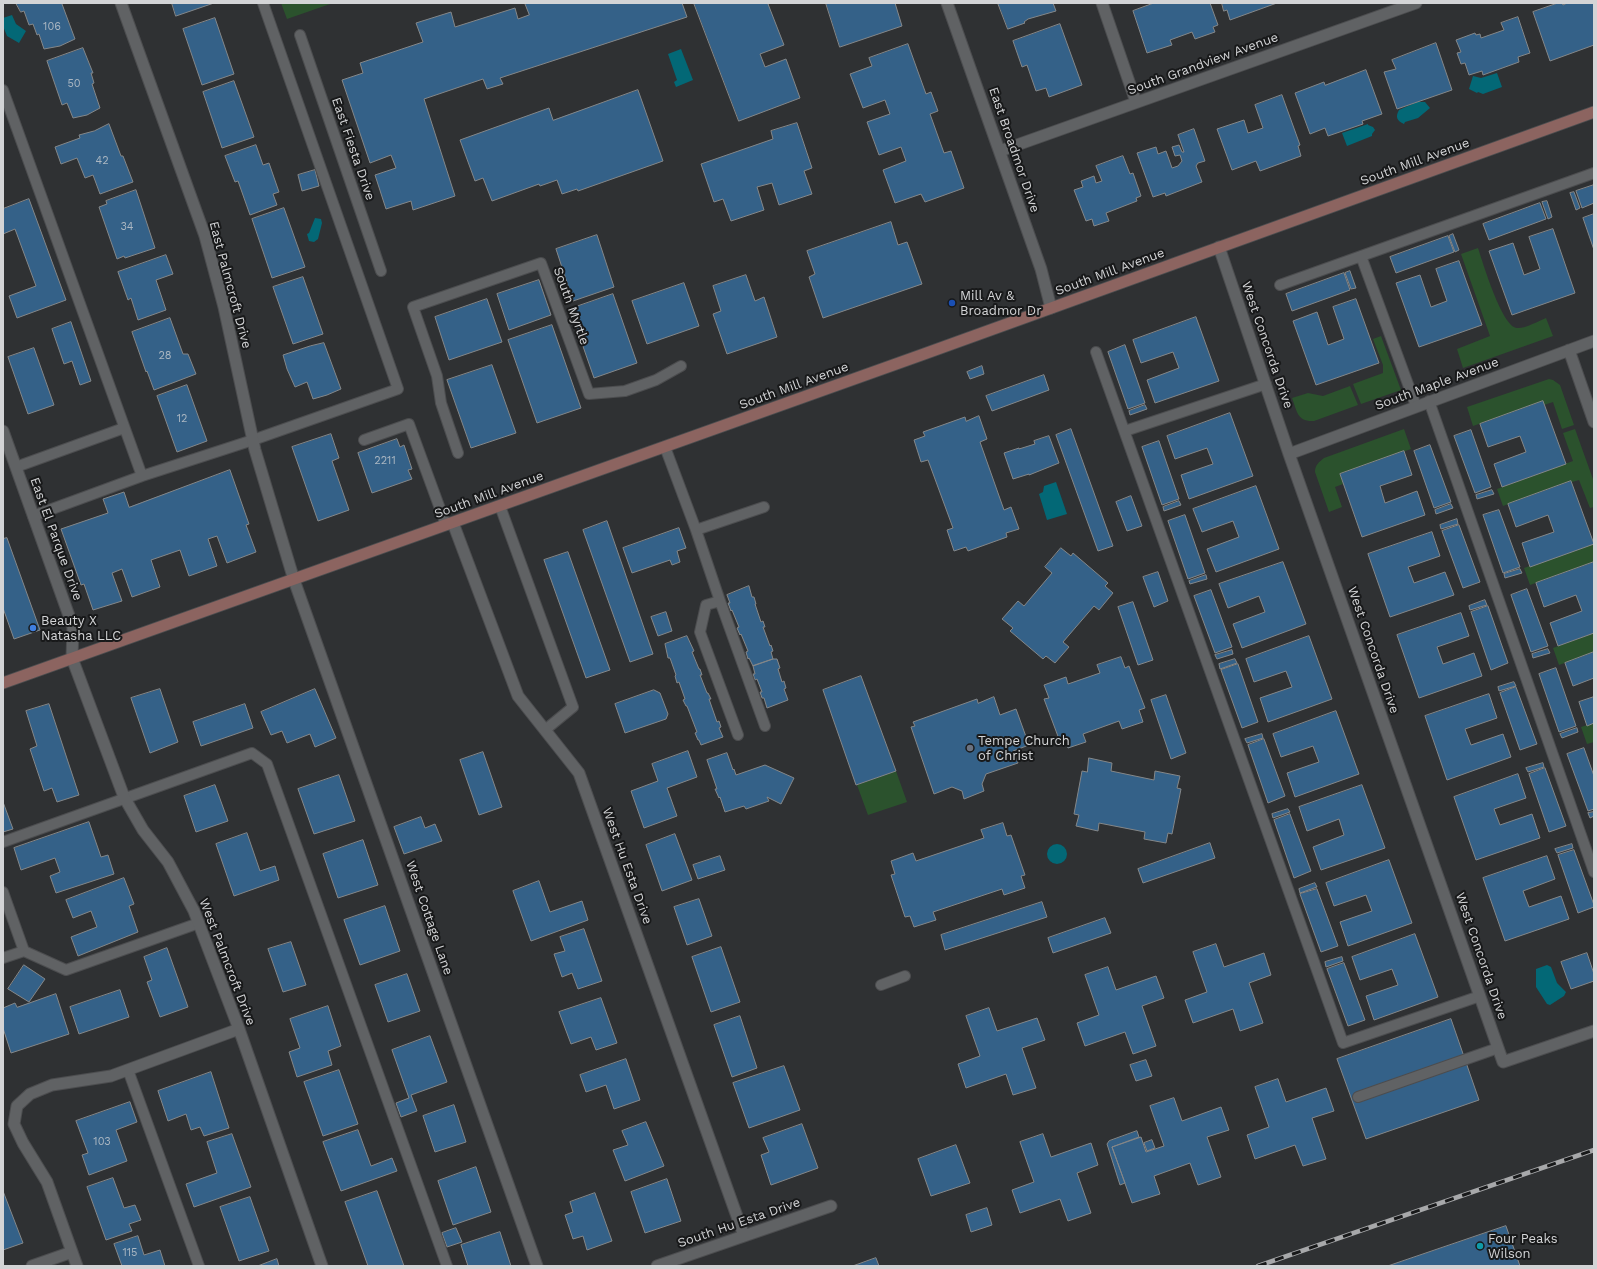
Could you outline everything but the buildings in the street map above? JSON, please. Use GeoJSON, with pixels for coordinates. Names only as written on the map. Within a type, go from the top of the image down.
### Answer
{"type":"FeatureCollection","features":[{"type":"Feature","properties":{"kind":"main road","name":"South Mill Avenue"},"geometry":{"type":"LineString","coordinates":[[3,683],[665,447],[1594,112]]}},
{"type":"Feature","properties":{"kind":"street","name":"East Palmcroft Drive"},"geometry":{"type":"LineString","coordinates":[[120,3],[205,236],[224,307],[253,440],[294,580]]}},
{"type":"Feature","properties":{"kind":"street","name":"East Broadmor Drive"},"geometry":{"type":"LineString","coordinates":[[947,3],[1041,269],[1051,308]]}},
{"type":"Feature","properties":{"kind":"street"},"geometry":{"type":"LineString","coordinates":[[1102,3],[1136,102]]}},
{"type":"Feature","properties":{"kind":"street","name":"South Grandview Avenue"},"geometry":{"type":"LineString","coordinates":[[1000,151],[1416,3]]}},
{"type":"Feature","properties":{"kind":"street","name":"West Concorda Drive"},"geometry":{"type":"LineString","coordinates":[[1219,247],[1289,454],[1503,1062],[1594,1031]]}},
{"type":"Feature","properties":{"kind":"street","name":"South Maple Avenue"},"geometry":{"type":"LineString","coordinates":[[1289,454],[1594,341]]}},
{"type":"Feature","properties":{"kind":"street"},"geometry":{"type":"LineString","coordinates":[[1569,350],[1594,422]]}},
{"type":"Feature","properties":{"kind":"street","name":"East El Parque Drive"},"geometry":{"type":"LineString","coordinates":[[3,431],[73,627],[72,658]]}},
{"type":"Feature","properties":{"kind":"street","name":"West Hu Esta Drive"},"geometry":{"type":"LineString","coordinates":[[450,524],[518,696],[579,773],[744,1236]]}},
{"type":"Feature","properties":{"kind":"street","name":"West Cottage Lane"},"geometry":{"type":"LineString","coordinates":[[294,580],[537,1266]]}},
{"type":"Feature","properties":{"kind":"street","name":"West Palmcroft Drive"},"geometry":{"type":"LineString","coordinates":[[72,658],[124,798],[143,830],[168,862],[199,923],[239,1029],[322,1266]]}},
{"type":"Feature","properties":{"kind":"street"},"geometry":{"type":"LineString","coordinates":[[77,1266],[47,1182],[23,1143],[14,1124],[17,1106],[30,1094],[52,1086],[111,1076],[239,1029]]}},
{"type":"Feature","properties":{"kind":"street","name":"South Hu Esta Drive"},"geometry":{"type":"LineString","coordinates":[[657,1266],[831,1206]]}},
{"type":"Feature","properties":{"kind":"street"},"geometry":{"type":"LineString","coordinates":[[32,1266],[72,1252]]}},
{"type":"Feature","properties":{"kind":"lane"},"geometry":{"type":"LineString","coordinates":[[33,516],[142,476],[253,440],[398,389],[263,3]]}},
{"type":"Feature","properties":{"kind":"lane","name":"East Fiesta Drive"},"geometry":{"type":"LineString","coordinates":[[300,35],[381,271]]}},
{"type":"Feature","properties":{"kind":"lane"},"geometry":{"type":"LineString","coordinates":[[3,90],[142,476]]}},
{"type":"Feature","properties":{"kind":"lane"},"geometry":{"type":"LineString","coordinates":[[1280,285],[1594,172]]}},
{"type":"Feature","properties":{"kind":"lane"},"geometry":{"type":"LineString","coordinates":[[1361,256],[1416,406]]}},
{"type":"Feature","properties":{"kind":"lane","name":"South Myrtle"},"geometry":{"type":"LineString","coordinates":[[458,453],[441,403],[437,376],[413,307],[541,263],[589,394],[625,391],[656,380],[681,366]]}},
{"type":"Feature","properties":{"kind":"lane"},"geometry":{"type":"LineString","coordinates":[[1096,352],[1343,1043],[1480,996]]}},
{"type":"Feature","properties":{"kind":"lane"},"geometry":{"type":"LineString","coordinates":[[1125,431],[1266,384]]}},
{"type":"Feature","properties":{"kind":"lane"},"geometry":{"type":"LineString","coordinates":[[1429,401],[1594,872]]}},
{"type":"Feature","properties":{"kind":"lane"},"geometry":{"type":"LineString","coordinates":[[364,440],[409,424],[450,524]]}},
{"type":"Feature","properties":{"kind":"lane"},"geometry":{"type":"LineString","coordinates":[[16,467],[124,428]]}},
{"type":"Feature","properties":{"kind":"lane"},"geometry":{"type":"LineString","coordinates":[[665,447],[765,726]]}},
{"type":"Feature","properties":{"kind":"lane"},"geometry":{"type":"LineString","coordinates":[[500,506],[573,707],[545,730]]}},
{"type":"Feature","properties":{"kind":"lane"},"geometry":{"type":"LineString","coordinates":[[696,530],[764,507]]}},
{"type":"Feature","properties":{"kind":"lane"},"geometry":{"type":"LineString","coordinates":[[720,601],[706,606],[700,632],[738,735]]}},
{"type":"Feature","properties":{"kind":"lane"},"geometry":{"type":"LineString","coordinates":[[3,842],[252,753],[267,764],[447,1266]]}},
{"type":"Feature","properties":{"kind":"lane"},"geometry":{"type":"LineString","coordinates":[[3,892],[24,951]]}},
{"type":"Feature","properties":{"kind":"lane"},"geometry":{"type":"LineString","coordinates":[[3,958],[24,951],[66,970],[199,923]]}},
{"type":"Feature","properties":{"kind":"lane"},"geometry":{"type":"LineString","coordinates":[[881,985],[905,976]]}},
{"type":"Feature","properties":{"kind":"lane"},"geometry":{"type":"LineString","coordinates":[[1358,1097],[1498,1048]]}},
{"type":"Feature","properties":{"kind":"lane"},"geometry":{"type":"LineString","coordinates":[[128,1070],[199,1266]]}},
{"type":"Feature","properties":{"kind":"green space"},"geometry":{"type":"Polygon","coordinates":[[[281,3],[333,3],[287,19],[281,3]]]}},
{"type":"Feature","properties":{"kind":"green space"},"geometry":{"type":"Polygon","coordinates":[[[1478,248],[1499,306],[1511,325],[1520,328],[1546,318],[1553,336],[1463,368],[1457,349],[1490,336],[1461,254],[1478,248]]]}},
{"type":"Feature","properties":{"kind":"green space"},"geometry":{"type":"Polygon","coordinates":[[[1381,336],[1401,390],[1361,404],[1353,384],[1383,373],[1383,365],[1373,339],[1381,336]]]}},
{"type":"Feature","properties":{"kind":"green space"},"geometry":{"type":"Polygon","coordinates":[[[1549,379],[1560,385],[1574,425],[1562,429],[1553,402],[1544,405],[1543,402],[1473,426],[1467,407],[1549,379]]]}},
{"type":"Feature","properties":{"kind":"green space"},"geometry":{"type":"Polygon","coordinates":[[[1350,386],[1358,405],[1314,421],[1304,420],[1298,415],[1292,398],[1308,393],[1323,396],[1350,386]]]}},
{"type":"Feature","properties":{"kind":"green space"},"geometry":{"type":"Polygon","coordinates":[[[1404,429],[1411,449],[1340,474],[1343,484],[1335,487],[1342,507],[1329,512],[1315,472],[1319,462],[1324,458],[1404,429]]]}},
{"type":"Feature","properties":{"kind":"green space"},"geometry":{"type":"Polygon","coordinates":[[[1575,429],[1594,482],[1594,507],[1590,508],[1579,480],[1571,481],[1503,506],[1497,489],[1573,461],[1563,433],[1575,429]]]}},
{"type":"Feature","properties":{"kind":"green space"},"geometry":{"type":"Polygon","coordinates":[[[1594,543],[1594,562],[1530,585],[1524,568],[1594,543]]]}},
{"type":"Feature","properties":{"kind":"green space"},"geometry":{"type":"Polygon","coordinates":[[[1594,633],[1594,652],[1559,665],[1553,648],[1594,633]]]}},
{"type":"Feature","properties":{"kind":"green space"},"geometry":{"type":"Polygon","coordinates":[[[1594,723],[1594,742],[1587,744],[1581,727],[1594,723]]]}},
{"type":"Feature","properties":{"kind":"green space"},"geometry":{"type":"Polygon","coordinates":[[[896,771],[907,802],[868,815],[857,785],[896,771]]]}},
{"type":"Feature","properties":{"kind":"water"},"geometry":{"type":"Polygon","coordinates":[[[12,15],[16,24],[26,31],[19,43],[7,36],[3,26],[3,18],[12,15]]]}},
{"type":"Feature","properties":{"kind":"water"},"geometry":{"type":"Polygon","coordinates":[[[681,49],[693,80],[676,87],[674,82],[677,80],[668,54],[681,49]]]}},
{"type":"Feature","properties":{"kind":"water"},"geometry":{"type":"Polygon","coordinates":[[[1497,73],[1502,87],[1483,94],[1469,89],[1473,76],[1481,78],[1497,73]]]}},
{"type":"Feature","properties":{"kind":"water"},"geometry":{"type":"Polygon","coordinates":[[[1417,102],[1425,102],[1430,108],[1418,118],[1405,122],[1404,124],[1400,122],[1397,118],[1399,110],[1417,102]]]}},
{"type":"Feature","properties":{"kind":"water"},"geometry":{"type":"Polygon","coordinates":[[[1368,124],[1375,130],[1372,136],[1347,146],[1342,133],[1368,124]]]}},
{"type":"Feature","properties":{"kind":"water"},"geometry":{"type":"Polygon","coordinates":[[[315,218],[321,219],[322,223],[318,239],[314,242],[309,241],[307,234],[309,233],[315,218]]]}},
{"type":"Feature","properties":{"kind":"water"},"geometry":{"type":"Polygon","coordinates":[[[1056,482],[1067,514],[1047,520],[1039,494],[1043,492],[1044,486],[1056,482]]]}},
{"type":"Feature","properties":{"kind":"water"},"geometry":{"type":"Polygon","coordinates":[[[1057,844],[1064,847],[1067,854],[1064,861],[1057,864],[1050,861],[1047,854],[1050,847],[1057,844]]]}},
{"type":"Feature","properties":{"kind":"water"},"geometry":{"type":"Polygon","coordinates":[[[1547,965],[1551,967],[1557,983],[1566,992],[1564,996],[1550,1005],[1547,1004],[1536,987],[1536,969],[1547,965]]]}},
{"type":"Feature","properties":{"kind":"railway"},"geometry":{"type":"LineString","coordinates":[[1258,1266],[1594,1150]]}},
{"type":"Feature","properties":{"kind":"place","name":"Mill Av & Broadmor Dr"},"geometry":{"type":"Point","coordinates":[952,303]}},
{"type":"Feature","properties":{"kind":"place","name":"Beauty X Natasha LLC"},"geometry":{"type":"Point","coordinates":[33,628]}},
{"type":"Feature","properties":{"kind":"place","name":"Tempe Church of Christ"},"geometry":{"type":"Point","coordinates":[970,748]}},
{"type":"Feature","properties":{"kind":"place","name":"Four Peaks Wilson"},"geometry":{"type":"Point","coordinates":[1480,1246]}}]}
